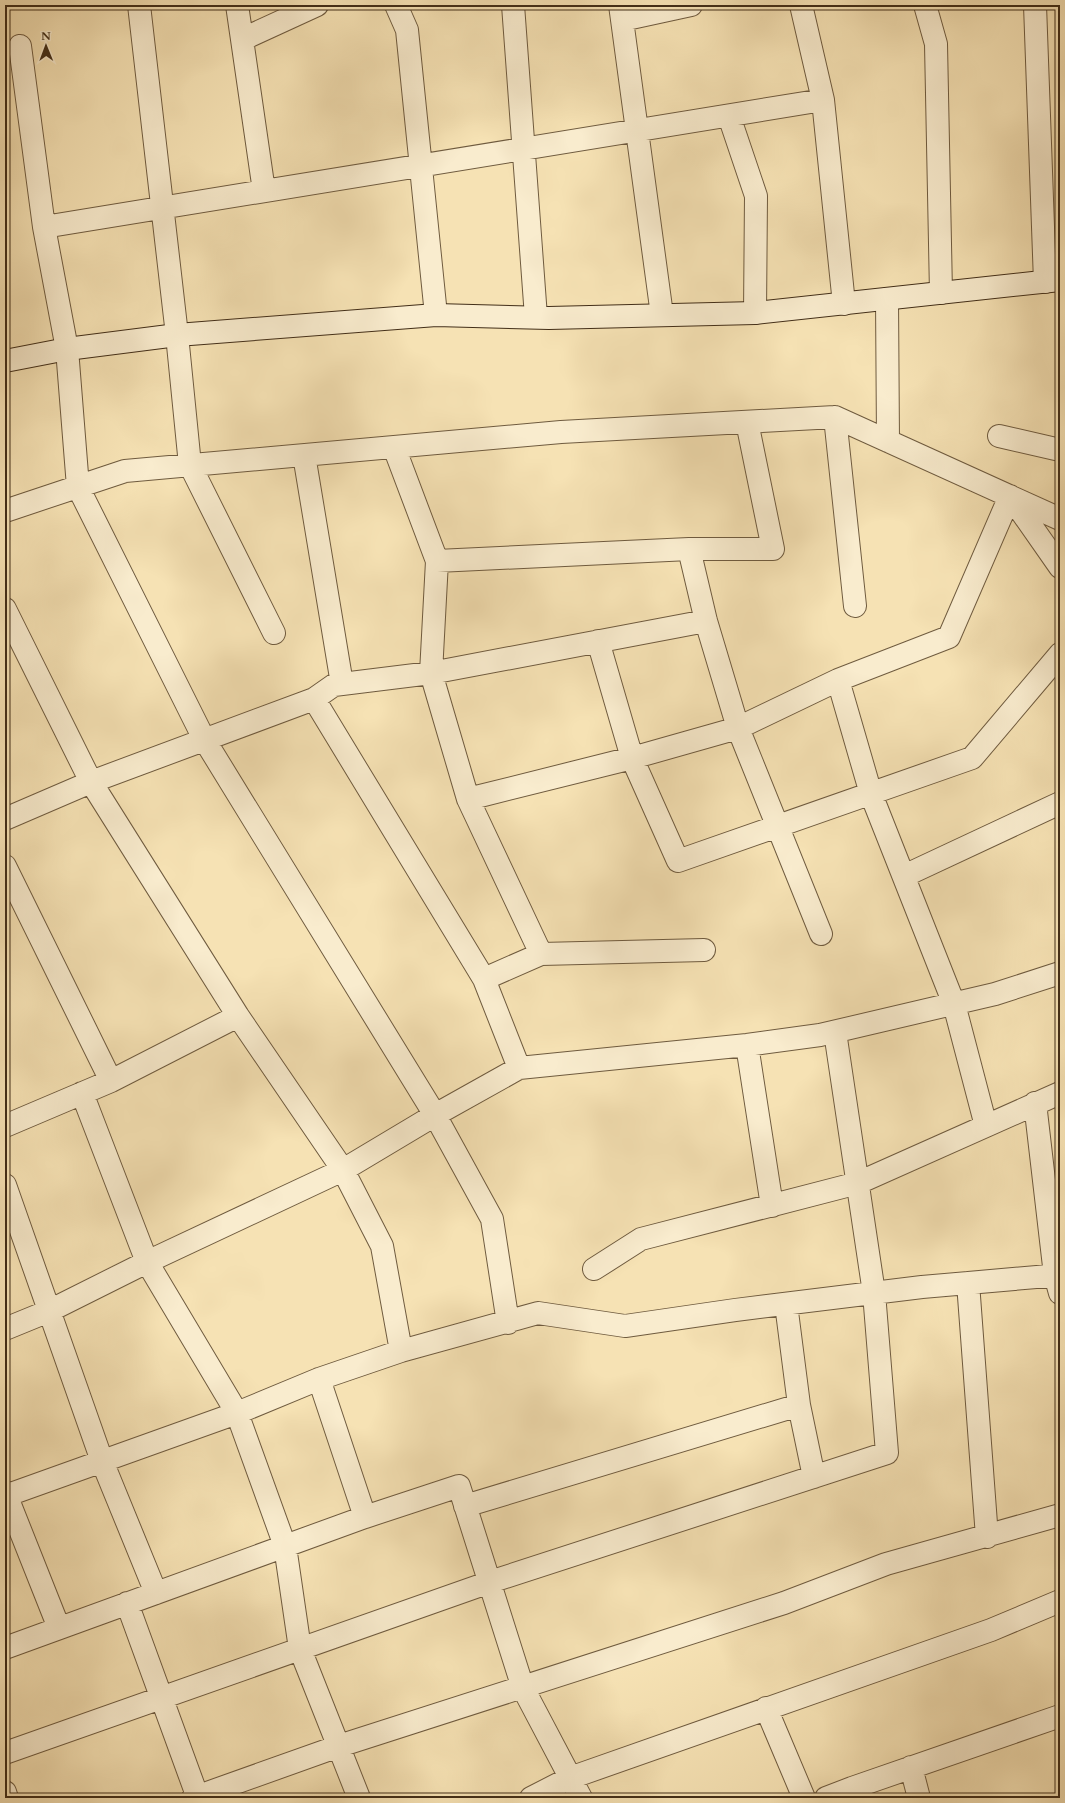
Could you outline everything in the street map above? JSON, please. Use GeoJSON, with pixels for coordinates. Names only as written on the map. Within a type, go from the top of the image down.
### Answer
{"type":"FeatureCollection","features":[{"type":"Feature","properties":{"kind":"street"},"geometry":{"type":"LineString","coordinates":[[139,5],[177,336],[190,465],[274,633]]}},
{"type":"Feature","properties":{"kind":"street"},"geometry":{"type":"LineString","coordinates":[[237,5],[264,191]]}},
{"type":"Feature","properties":{"kind":"street"},"geometry":{"type":"LineString","coordinates":[[243,39],[317,5]]}},
{"type":"Feature","properties":{"kind":"street"},"geometry":{"type":"LineString","coordinates":[[396,5],[407,30],[436,315]]}},
{"type":"Feature","properties":{"kind":"street"},"geometry":{"type":"LineString","coordinates":[[513,5],[536,317]]}},
{"type":"Feature","properties":{"kind":"street"},"geometry":{"type":"LineString","coordinates":[[662,315],[621,12],[691,5]]}},
{"type":"Feature","properties":{"kind":"street"},"geometry":{"type":"LineString","coordinates":[[802,5],[823,100],[844,304]]}},
{"type":"Feature","properties":{"kind":"street"},"geometry":{"type":"LineString","coordinates":[[925,5],[936,44],[941,293]]}},
{"type":"Feature","properties":{"kind":"street"},"geometry":{"type":"LineString","coordinates":[[5,361],[67,349],[177,336],[436,315],[536,317],[755,313],[1052,281],[1035,5]]}},
{"type":"Feature","properties":{"kind":"street"},"geometry":{"type":"LineString","coordinates":[[20,46],[44,227],[67,349],[78,487],[204,739],[435,1115],[492,1219],[508,1323]]}},
{"type":"Feature","properties":{"kind":"street"},"geometry":{"type":"LineString","coordinates":[[44,227],[823,100]]}},
{"type":"Feature","properties":{"kind":"street"},"geometry":{"type":"LineString","coordinates":[[729,116],[756,196],[755,313]]}},
{"type":"Feature","properties":{"kind":"street"},"geometry":{"type":"LineString","coordinates":[[886,299],[888,441]]}},
{"type":"Feature","properties":{"kind":"street"},"geometry":{"type":"LineString","coordinates":[[835,417],[855,606]]}},
{"type":"Feature","properties":{"kind":"street"},"geometry":{"type":"LineString","coordinates":[[5,511],[125,471],[561,432],[835,417],[1060,518]]}},
{"type":"Feature","properties":{"kind":"street"},"geometry":{"type":"LineString","coordinates":[[437,561],[689,548],[773,548],[747,422]]}},
{"type":"Feature","properties":{"kind":"street"},"geometry":{"type":"LineString","coordinates":[[1000,436],[1060,450]]}},
{"type":"Feature","properties":{"kind":"street"},"geometry":{"type":"LineString","coordinates":[[394,447],[437,561],[431,673],[468,799],[541,954]]}},
{"type":"Feature","properties":{"kind":"street"},"geometry":{"type":"LineString","coordinates":[[304,455],[342,684]]}},
{"type":"Feature","properties":{"kind":"street"},"geometry":{"type":"LineString","coordinates":[[1010,496],[1060,567]]}},
{"type":"Feature","properties":{"kind":"street"},"geometry":{"type":"LineString","coordinates":[[468,799],[632,758],[738,728],[838,680],[949,637],[1010,496]]}},
{"type":"Feature","properties":{"kind":"street"},"geometry":{"type":"LineString","coordinates":[[689,548],[706,621],[738,728],[821,934]]}},
{"type":"Feature","properties":{"kind":"street"},"geometry":{"type":"LineString","coordinates":[[5,609],[91,782],[238,1016],[343,1170],[382,1246],[401,1352]]}},
{"type":"Feature","properties":{"kind":"street"},"geometry":{"type":"LineString","coordinates":[[5,819],[91,782],[314,699],[334,685],[431,673],[706,621]]}},
{"type":"Feature","properties":{"kind":"street"},"geometry":{"type":"LineString","coordinates":[[598,641],[632,758],[678,861],[972,758],[1060,654]]}},
{"type":"Feature","properties":{"kind":"street"},"geometry":{"type":"LineString","coordinates":[[838,680],[871,794],[954,1004],[986,1126]]}},
{"type":"Feature","properties":{"kind":"street"},"geometry":{"type":"LineString","coordinates":[[314,699],[484,979],[519,1068]]}},
{"type":"Feature","properties":{"kind":"street"},"geometry":{"type":"LineString","coordinates":[[904,876],[1060,804]]}},
{"type":"Feature","properties":{"kind":"street"},"geometry":{"type":"LineString","coordinates":[[5,866],[111,1081]]}},
{"type":"Feature","properties":{"kind":"street"},"geometry":{"type":"LineString","coordinates":[[484,979],[541,954],[704,950]]}},
{"type":"Feature","properties":{"kind":"street"},"geometry":{"type":"LineString","coordinates":[[5,1329],[49,1311],[148,1262],[343,1170],[435,1115],[519,1068],[747,1045],[835,1032],[995,994],[1060,973]]}},
{"type":"Feature","properties":{"kind":"street"},"geometry":{"type":"LineString","coordinates":[[5,1126],[111,1081],[238,1016]]}},
{"type":"Feature","properties":{"kind":"street"},"geometry":{"type":"LineString","coordinates":[[5,1753],[490,1582],[887,1454],[874,1293],[835,1032]]}},
{"type":"Feature","properties":{"kind":"street"},"geometry":{"type":"LineString","coordinates":[[747,1045],[772,1206]]}},
{"type":"Feature","properties":{"kind":"street"},"geometry":{"type":"LineString","coordinates":[[594,1269],[641,1239],[858,1183],[1060,1092]]}},
{"type":"Feature","properties":{"kind":"street"},"geometry":{"type":"LineString","coordinates":[[82,1093],[148,1262],[236,1413],[285,1546],[300,1649],[360,1798]]}},
{"type":"Feature","properties":{"kind":"street"},"geometry":{"type":"LineString","coordinates":[[59,1628],[6,1495],[236,1413],[319,1379],[401,1352],[508,1323],[538,1313],[625,1326],[786,1304],[968,1283],[1058,1281],[1035,1103]]}},
{"type":"Feature","properties":{"kind":"street"},"geometry":{"type":"LineString","coordinates":[[5,1185],[102,1461],[156,1593]]}},
{"type":"Feature","properties":{"kind":"street"},"geometry":{"type":"LineString","coordinates":[[968,1283],[987,1537]]}},
{"type":"Feature","properties":{"kind":"street"},"geometry":{"type":"LineString","coordinates":[[786,1304],[799,1405],[814,1477]]}},
{"type":"Feature","properties":{"kind":"street"},"geometry":{"type":"LineString","coordinates":[[319,1379],[365,1517]]}},
{"type":"Feature","properties":{"kind":"street"},"geometry":{"type":"LineString","coordinates":[[465,1506],[799,1405]]}},
{"type":"Feature","properties":{"kind":"street"},"geometry":{"type":"LineString","coordinates":[[5,1648],[365,1517],[459,1486],[523,1688],[582,1798]]}},
{"type":"Feature","properties":{"kind":"street"},"geometry":{"type":"LineString","coordinates":[[127,1603],[196,1798],[339,1746],[784,1603],[886,1564],[987,1537],[1060,1515]]}},
{"type":"Feature","properties":{"kind":"street"},"geometry":{"type":"LineString","coordinates":[[531,1798],[570,1778],[991,1630],[1060,1601]]}},
{"type":"Feature","properties":{"kind":"street"},"geometry":{"type":"LineString","coordinates":[[766,1708],[804,1798]]}},
{"type":"Feature","properties":{"kind":"street"},"geometry":{"type":"LineString","coordinates":[[826,1798],[1060,1716]]}},
{"type":"Feature","properties":{"kind":"street"},"geometry":{"type":"LineString","coordinates":[[911,1767],[919,1798]]}},
{"type":"Feature","properties":{"kind":"street"},"geometry":{"type":"LineString","coordinates":[[5,1792],[7,1798]]}}]}
